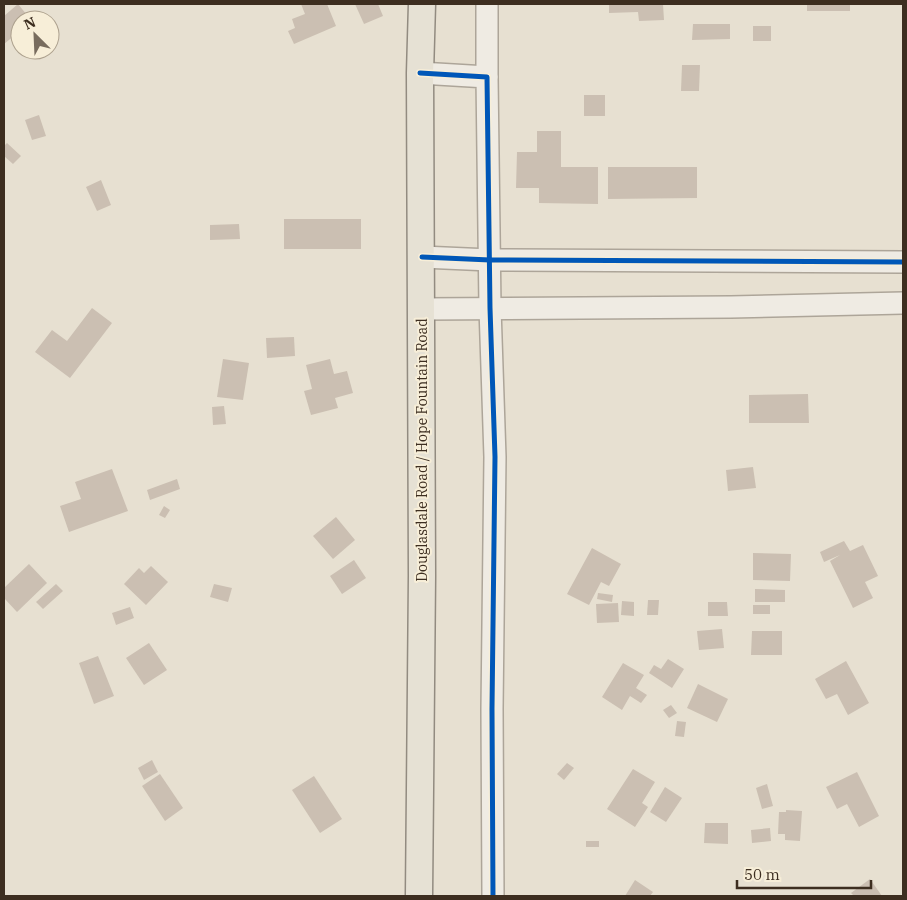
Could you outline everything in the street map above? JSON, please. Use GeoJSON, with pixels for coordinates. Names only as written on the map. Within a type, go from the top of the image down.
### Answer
{"type":"FeatureCollection","features":[{"type":"Feature","properties":{"kind":"main road","name":"Douglasdale Road / Hope Fountain Road"},"geometry":{"type":"LineString","coordinates":[[419,896],[422,586],[420,73],[422,4]]}},
{"type":"Feature","properties":{"kind":"street"},"geometry":{"type":"LineString","coordinates":[[487,4],[490,308],[495,457],[492,708],[493,896]]}},
{"type":"Feature","properties":{"kind":"street"},"geometry":{"type":"LineString","coordinates":[[420,73],[487,77]]}},
{"type":"Feature","properties":{"kind":"street"},"geometry":{"type":"LineString","coordinates":[[422,257],[490,260],[903,262]]}},
{"type":"Feature","properties":{"kind":"street"},"geometry":{"type":"LineString","coordinates":[[422,309],[722,307],[903,303]]}},
{"type":"Feature","properties":{"kind":"building"},"geometry":{"type":"Polygon","coordinates":[[[18,4],[23,10],[11,10],[18,4]]]}},
{"type":"Feature","properties":{"kind":"building"},"geometry":{"type":"Polygon","coordinates":[[[301,4],[327,4],[336,26],[294,44],[288,31],[295,28],[292,19],[305,14],[301,4]]]}},
{"type":"Feature","properties":{"kind":"building"},"geometry":{"type":"Polygon","coordinates":[[[355,4],[378,4],[383,16],[364,24],[355,4]]]}},
{"type":"Feature","properties":{"kind":"building"},"geometry":{"type":"Polygon","coordinates":[[[609,4],[663,4],[664,20],[639,21],[638,12],[609,13],[609,4]]]}},
{"type":"Feature","properties":{"kind":"building"},"geometry":{"type":"Polygon","coordinates":[[[807,4],[850,4],[850,11],[807,11],[807,4]]]}},
{"type":"Feature","properties":{"kind":"building"},"geometry":{"type":"Polygon","coordinates":[[[10,11],[10,39],[4,44],[4,16],[10,11]]]}},
{"type":"Feature","properties":{"kind":"building"},"geometry":{"type":"Polygon","coordinates":[[[693,24],[730,24],[730,39],[692,40],[693,24]]]}},
{"type":"Feature","properties":{"kind":"building"},"geometry":{"type":"Polygon","coordinates":[[[753,26],[771,26],[771,41],[753,41],[753,26]]]}},
{"type":"Feature","properties":{"kind":"building"},"geometry":{"type":"Polygon","coordinates":[[[682,65],[700,65],[699,91],[681,91],[682,65]]]}},
{"type":"Feature","properties":{"kind":"building"},"geometry":{"type":"Polygon","coordinates":[[[584,95],[605,95],[605,116],[584,116],[584,95]]]}},
{"type":"Feature","properties":{"kind":"building"},"geometry":{"type":"Polygon","coordinates":[[[39,115],[46,136],[32,140],[25,120],[39,115]]]}},
{"type":"Feature","properties":{"kind":"building"},"geometry":{"type":"Polygon","coordinates":[[[537,131],[561,131],[561,167],[598,167],[598,204],[539,203],[539,188],[516,188],[517,152],[537,152],[537,131]]]}},
{"type":"Feature","properties":{"kind":"building"},"geometry":{"type":"Polygon","coordinates":[[[7,143],[21,156],[13,164],[4,156],[4,146],[7,143]]]}},
{"type":"Feature","properties":{"kind":"building"},"geometry":{"type":"Polygon","coordinates":[[[608,167],[697,167],[697,198],[608,199],[608,167]]]}},
{"type":"Feature","properties":{"kind":"building"},"geometry":{"type":"Polygon","coordinates":[[[101,180],[111,205],[97,211],[86,187],[101,180]]]}},
{"type":"Feature","properties":{"kind":"building"},"geometry":{"type":"Polygon","coordinates":[[[284,219],[361,219],[361,249],[284,249],[284,219]]]}},
{"type":"Feature","properties":{"kind":"building"},"geometry":{"type":"Polygon","coordinates":[[[239,224],[240,239],[210,240],[210,225],[239,224]]]}},
{"type":"Feature","properties":{"kind":"building"},"geometry":{"type":"Polygon","coordinates":[[[92,308],[112,323],[70,378],[35,352],[52,330],[67,341],[92,308]]]}},
{"type":"Feature","properties":{"kind":"building"},"geometry":{"type":"Polygon","coordinates":[[[294,337],[295,356],[267,358],[266,338],[294,337]]]}},
{"type":"Feature","properties":{"kind":"building"},"geometry":{"type":"Polygon","coordinates":[[[223,359],[249,363],[243,400],[217,397],[223,359]]]}},
{"type":"Feature","properties":{"kind":"building"},"geometry":{"type":"Polygon","coordinates":[[[330,359],[334,374],[347,371],[353,393],[335,398],[338,408],[311,415],[304,391],[312,389],[306,365],[330,359]]]}},
{"type":"Feature","properties":{"kind":"building"},"geometry":{"type":"Polygon","coordinates":[[[808,394],[809,423],[749,423],[749,395],[808,394]]]}},
{"type":"Feature","properties":{"kind":"building"},"geometry":{"type":"Polygon","coordinates":[[[224,406],[226,424],[213,425],[212,407],[224,406]]]}},
{"type":"Feature","properties":{"kind":"building"},"geometry":{"type":"Polygon","coordinates":[[[753,467],[756,488],[728,491],[726,470],[753,467]]]}},
{"type":"Feature","properties":{"kind":"building"},"geometry":{"type":"Polygon","coordinates":[[[112,469],[128,511],[69,532],[60,506],[81,499],[75,482],[112,469]]]}},
{"type":"Feature","properties":{"kind":"building"},"geometry":{"type":"Polygon","coordinates":[[[177,479],[180,489],[150,500],[147,490],[177,479]]]}},
{"type":"Feature","properties":{"kind":"building"},"geometry":{"type":"Polygon","coordinates":[[[164,506],[170,510],[165,518],[159,515],[164,506]]]}},
{"type":"Feature","properties":{"kind":"building"},"geometry":{"type":"Polygon","coordinates":[[[336,517],[355,540],[333,559],[313,536],[336,517]]]}},
{"type":"Feature","properties":{"kind":"building"},"geometry":{"type":"Polygon","coordinates":[[[844,541],[850,551],[863,545],[878,576],[865,582],[873,598],[853,608],[830,561],[840,555],[824,562],[820,552],[844,541]]]}},
{"type":"Feature","properties":{"kind":"building"},"geometry":{"type":"Polygon","coordinates":[[[592,548],[621,564],[609,586],[601,582],[589,605],[567,594],[592,548]]]}},
{"type":"Feature","properties":{"kind":"building"},"geometry":{"type":"Polygon","coordinates":[[[753,553],[791,554],[790,581],[753,580],[753,553]]]}},
{"type":"Feature","properties":{"kind":"building"},"geometry":{"type":"Polygon","coordinates":[[[354,560],[366,578],[342,594],[330,576],[354,560]]]}},
{"type":"Feature","properties":{"kind":"building"},"geometry":{"type":"Polygon","coordinates":[[[29,564],[47,583],[17,612],[4,598],[4,588],[29,564]]]}},
{"type":"Feature","properties":{"kind":"building"},"geometry":{"type":"Polygon","coordinates":[[[151,566],[168,582],[146,605],[124,584],[139,568],[144,573],[151,566]]]}},
{"type":"Feature","properties":{"kind":"building"},"geometry":{"type":"Polygon","coordinates":[[[56,584],[63,591],[43,609],[36,602],[56,584]]]}},
{"type":"Feature","properties":{"kind":"building"},"geometry":{"type":"Polygon","coordinates":[[[214,584],[232,588],[228,602],[210,597],[214,584]]]}},
{"type":"Feature","properties":{"kind":"building"},"geometry":{"type":"Polygon","coordinates":[[[755,589],[785,590],[785,602],[755,602],[755,589]]]}},
{"type":"Feature","properties":{"kind":"building"},"geometry":{"type":"Polygon","coordinates":[[[598,593],[613,595],[612,602],[597,599],[598,593]]]}},
{"type":"Feature","properties":{"kind":"building"},"geometry":{"type":"Polygon","coordinates":[[[648,600],[659,600],[658,615],[647,615],[648,600]]]}},
{"type":"Feature","properties":{"kind":"building"},"geometry":{"type":"Polygon","coordinates":[[[622,601],[634,602],[634,616],[621,615],[622,601]]]}},
{"type":"Feature","properties":{"kind":"building"},"geometry":{"type":"Polygon","coordinates":[[[708,602],[727,602],[728,616],[708,616],[708,602]]]}},
{"type":"Feature","properties":{"kind":"building"},"geometry":{"type":"Polygon","coordinates":[[[618,603],[619,622],[597,623],[596,604],[618,603]]]}},
{"type":"Feature","properties":{"kind":"building"},"geometry":{"type":"Polygon","coordinates":[[[753,605],[770,605],[770,614],[753,614],[753,605]]]}},
{"type":"Feature","properties":{"kind":"building"},"geometry":{"type":"Polygon","coordinates":[[[130,607],[134,618],[116,625],[112,613],[130,607]]]}},
{"type":"Feature","properties":{"kind":"building"},"geometry":{"type":"Polygon","coordinates":[[[722,629],[724,648],[699,650],[697,631],[722,629]]]}},
{"type":"Feature","properties":{"kind":"building"},"geometry":{"type":"Polygon","coordinates":[[[752,631],[782,631],[782,655],[751,655],[752,631]]]}},
{"type":"Feature","properties":{"kind":"building"},"geometry":{"type":"Polygon","coordinates":[[[149,643],[167,670],[144,685],[126,658],[149,643]]]}},
{"type":"Feature","properties":{"kind":"building"},"geometry":{"type":"Polygon","coordinates":[[[98,656],[114,696],[94,704],[79,663],[98,656]]]}},
{"type":"Feature","properties":{"kind":"building"},"geometry":{"type":"Polygon","coordinates":[[[668,659],[684,669],[672,688],[649,673],[654,665],[661,669],[668,659]]]}},
{"type":"Feature","properties":{"kind":"building"},"geometry":{"type":"Polygon","coordinates":[[[846,661],[869,703],[848,715],[837,694],[826,699],[815,679],[846,661]]]}},
{"type":"Feature","properties":{"kind":"building"},"geometry":{"type":"Polygon","coordinates":[[[623,663],[644,675],[636,688],[647,695],[641,703],[630,696],[622,710],[602,697],[623,663]]]}},
{"type":"Feature","properties":{"kind":"building"},"geometry":{"type":"Polygon","coordinates":[[[698,684],[728,699],[717,722],[687,708],[698,684]]]}},
{"type":"Feature","properties":{"kind":"building"},"geometry":{"type":"Polygon","coordinates":[[[671,705],[677,713],[669,718],[663,710],[671,705]]]}},
{"type":"Feature","properties":{"kind":"building"},"geometry":{"type":"Polygon","coordinates":[[[677,721],[686,722],[684,737],[675,736],[677,721]]]}},
{"type":"Feature","properties":{"kind":"building"},"geometry":{"type":"Polygon","coordinates":[[[152,760],[158,772],[144,780],[138,768],[152,760]]]}},
{"type":"Feature","properties":{"kind":"building"},"geometry":{"type":"Polygon","coordinates":[[[567,763],[574,768],[564,780],[557,774],[567,763]]]}},
{"type":"Feature","properties":{"kind":"building"},"geometry":{"type":"Polygon","coordinates":[[[633,769],[655,782],[642,803],[648,807],[635,827],[607,809],[633,769]]]}},
{"type":"Feature","properties":{"kind":"building"},"geometry":{"type":"Polygon","coordinates":[[[857,772],[879,816],[859,827],[847,804],[837,809],[826,787],[857,772]]]}},
{"type":"Feature","properties":{"kind":"building"},"geometry":{"type":"Polygon","coordinates":[[[160,774],[183,808],[165,821],[142,786],[160,774]]]}},
{"type":"Feature","properties":{"kind":"building"},"geometry":{"type":"Polygon","coordinates":[[[314,776],[342,819],[320,833],[292,790],[314,776]]]}},
{"type":"Feature","properties":{"kind":"building"},"geometry":{"type":"Polygon","coordinates":[[[767,784],[773,806],[762,809],[756,788],[767,784]]]}},
{"type":"Feature","properties":{"kind":"building"},"geometry":{"type":"Polygon","coordinates":[[[665,787],[682,798],[666,822],[650,812],[665,787]]]}},
{"type":"Feature","properties":{"kind":"building"},"geometry":{"type":"Polygon","coordinates":[[[786,810],[802,811],[800,841],[785,840],[785,834],[778,834],[779,812],[786,812],[786,810]]]}},
{"type":"Feature","properties":{"kind":"building"},"geometry":{"type":"Polygon","coordinates":[[[705,823],[728,823],[728,844],[704,843],[705,823]]]}},
{"type":"Feature","properties":{"kind":"building"},"geometry":{"type":"Polygon","coordinates":[[[770,828],[771,841],[752,843],[751,830],[770,828]]]}},
{"type":"Feature","properties":{"kind":"building"},"geometry":{"type":"Polygon","coordinates":[[[586,841],[599,841],[599,847],[586,847],[586,841]]]}},
{"type":"Feature","properties":{"kind":"building"},"geometry":{"type":"Polygon","coordinates":[[[870,879],[882,896],[854,896],[851,893],[870,879]]]}},
{"type":"Feature","properties":{"kind":"building"},"geometry":{"type":"Polygon","coordinates":[[[635,880],[653,892],[650,896],[625,896],[635,880]]]}},
{"type":"Feature","properties":{"kind":"cycle path"},"geometry":{"type":"LineString","coordinates":[[420,73],[487,77],[490,308],[495,457],[492,709],[493,896]]}},
{"type":"Feature","properties":{"kind":"cycle path"},"geometry":{"type":"LineString","coordinates":[[422,257],[490,260],[903,262]]}}]}
